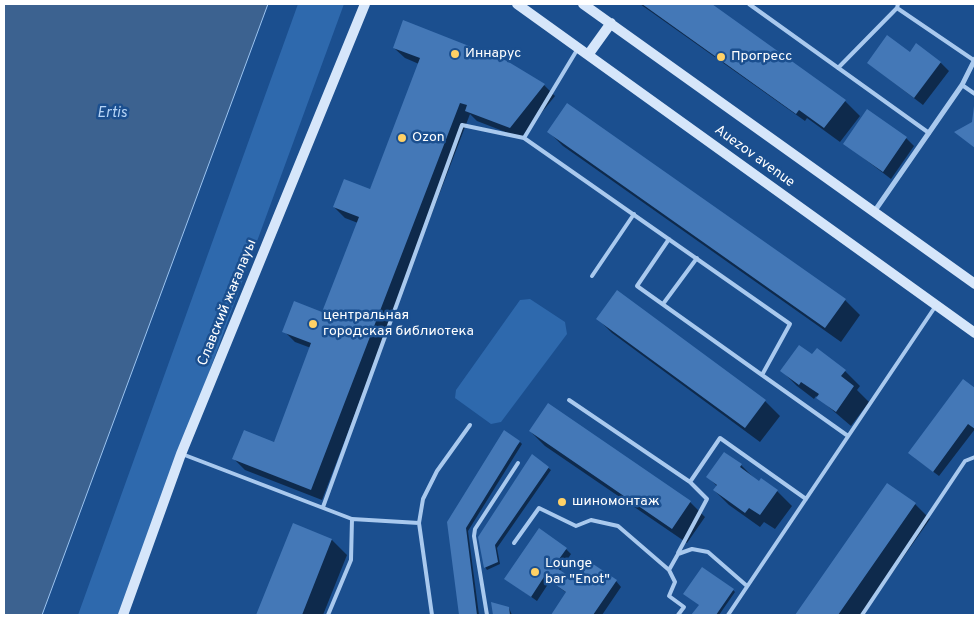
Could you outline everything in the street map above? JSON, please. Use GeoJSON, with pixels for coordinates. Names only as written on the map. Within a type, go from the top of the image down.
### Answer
{"type":"FeatureCollection","features":[{"type":"Feature","properties":{"kind":"street","name":"Славский жағалауы"},"geometry":{"type":"LineString","coordinates":[[123,615],[181,454],[365,4]]}},
{"type":"Feature","properties":{"kind":"street","name":"Auezov avenue"},"geometry":{"type":"LineString","coordinates":[[517,4],[975,333]]}},
{"type":"Feature","properties":{"kind":"street","name":"Auezov avenue"},"geometry":{"type":"LineString","coordinates":[[584,4],[975,284]]}},
{"type":"Feature","properties":{"kind":"street"},"geometry":{"type":"LineString","coordinates":[[588,55],[611,23]]}},
{"type":"Feature","properties":{"kind":"street"},"geometry":{"type":"LineString","coordinates":[[874,212],[962,85],[975,60]]}},
{"type":"Feature","properties":{"kind":"lane"},"geometry":{"type":"LineString","coordinates":[[749,4],[929,133]]}},
{"type":"Feature","properties":{"kind":"lane"},"geometry":{"type":"LineString","coordinates":[[838,68],[898,6],[975,60]]}},
{"type":"Feature","properties":{"kind":"lane"},"geometry":{"type":"LineString","coordinates":[[524,138],[578,48]]}},
{"type":"Feature","properties":{"kind":"lane"},"geometry":{"type":"LineString","coordinates":[[962,85],[975,94]]}},
{"type":"Feature","properties":{"kind":"lane"},"geometry":{"type":"LineString","coordinates":[[323,507],[462,125],[524,138],[790,324],[762,375]]}},
{"type":"Feature","properties":{"kind":"lane"},"geometry":{"type":"LineString","coordinates":[[592,276],[634,214]]}},
{"type":"Feature","properties":{"kind":"lane"},"geometry":{"type":"LineString","coordinates":[[669,239],[637,286],[848,436]]}},
{"type":"Feature","properties":{"kind":"lane"},"geometry":{"type":"LineString","coordinates":[[663,304],[697,258]]}},
{"type":"Feature","properties":{"kind":"lane"},"geometry":{"type":"LineString","coordinates":[[735,615],[729,614],[936,305]]}},
{"type":"Feature","properties":{"kind":"lane"},"geometry":{"type":"LineString","coordinates":[[570,400],[690,482],[706,499],[669,570]]}},
{"type":"Feature","properties":{"kind":"lane"},"geometry":{"type":"LineString","coordinates":[[432,615],[419,523],[422,499],[433,478],[470,425]]}},
{"type":"Feature","properties":{"kind":"lane"},"geometry":{"type":"LineString","coordinates":[[690,482],[720,438],[806,499]]}},
{"type":"Feature","properties":{"kind":"lane"},"geometry":{"type":"LineString","coordinates":[[181,454],[352,519],[419,523]]}},
{"type":"Feature","properties":{"kind":"lane"},"geometry":{"type":"LineString","coordinates":[[862,615],[965,462],[975,457]]}},
{"type":"Feature","properties":{"kind":"lane"},"geometry":{"type":"LineString","coordinates":[[487,615],[474,536],[475,529],[518,463]]}},
{"type":"Feature","properties":{"kind":"lane"},"geometry":{"type":"LineString","coordinates":[[514,543],[539,508],[576,526],[591,520],[618,526],[669,570],[675,582],[668,596],[684,607],[678,615]]}},
{"type":"Feature","properties":{"kind":"lane"},"geometry":{"type":"LineString","coordinates":[[328,615],[351,560],[352,519]]}},
{"type":"Feature","properties":{"kind":"lane"},"geometry":{"type":"LineString","coordinates":[[678,554],[692,549],[708,552],[747,586]]}},
{"type":"Feature","properties":{"kind":"shaded area"},"geometry":{"type":"Polygon","coordinates":[[[298,4],[344,4],[120,615],[78,615],[298,4]]]}},
{"type":"Feature","properties":{"kind":"shaded area"},"geometry":{"type":"Polygon","coordinates":[[[530,299],[565,322],[567,334],[501,422],[491,424],[455,398],[456,390],[520,300],[530,299]]]}},
{"type":"Feature","properties":{"kind":"water","name":"Ertis"},"geometry":{"type":"Polygon","coordinates":[[[4,4],[268,4],[42,615],[4,615],[4,4]]]}},
{"type":"Feature","properties":{"kind":"building"},"geometry":{"type":"Polygon","coordinates":[[[642,4],[712,4],[846,100],[824,128],[799,110],[796,114],[642,4]]]}},
{"type":"Feature","properties":{"kind":"building"},"geometry":{"type":"Polygon","coordinates":[[[403,20],[507,61],[545,84],[510,128],[465,111],[467,105],[460,103],[311,490],[232,459],[244,430],[274,442],[311,343],[282,332],[294,301],[322,312],[359,217],[333,207],[344,179],[370,189],[420,58],[393,48],[403,20]]]}},
{"type":"Feature","properties":{"kind":"building"},"geometry":{"type":"Polygon","coordinates":[[[887,35],[910,52],[916,43],[941,62],[914,98],[867,63],[887,35]]]}},
{"type":"Feature","properties":{"kind":"building"},"geometry":{"type":"Polygon","coordinates":[[[567,103],[846,299],[825,328],[547,132],[567,103]]]}},
{"type":"Feature","properties":{"kind":"building"},"geometry":{"type":"Polygon","coordinates":[[[974,106],[975,148],[954,132],[972,122],[974,106]]]}},
{"type":"Feature","properties":{"kind":"building"},"geometry":{"type":"Polygon","coordinates":[[[867,109],[907,137],[883,172],[843,144],[867,109]]]}},
{"type":"Feature","properties":{"kind":"building"},"geometry":{"type":"Polygon","coordinates":[[[617,290],[766,400],[745,428],[596,319],[617,290]]]}},
{"type":"Feature","properties":{"kind":"building"},"geometry":{"type":"Polygon","coordinates":[[[799,345],[812,354],[817,348],[846,370],[841,376],[854,386],[836,412],[816,398],[819,394],[801,382],[799,385],[780,371],[799,345]]]}},
{"type":"Feature","properties":{"kind":"building"},"geometry":{"type":"Polygon","coordinates":[[[963,379],[975,388],[975,429],[968,424],[933,472],[908,453],[963,379]]]}},
{"type":"Feature","properties":{"kind":"building"},"geometry":{"type":"Polygon","coordinates":[[[548,403],[691,501],[672,529],[529,431],[548,403]]]}},
{"type":"Feature","properties":{"kind":"building"},"geometry":{"type":"Polygon","coordinates":[[[504,430],[520,441],[466,528],[477,615],[459,615],[447,522],[504,430]]]}},
{"type":"Feature","properties":{"kind":"building"},"geometry":{"type":"Polygon","coordinates":[[[724,452],[742,464],[740,467],[759,481],[761,478],[778,490],[760,515],[749,508],[745,513],[713,490],[717,485],[706,477],[724,452]]]}},
{"type":"Feature","properties":{"kind":"building"},"geometry":{"type":"Polygon","coordinates":[[[532,454],[549,467],[495,545],[498,562],[484,568],[478,537],[532,454]]]}},
{"type":"Feature","properties":{"kind":"building"},"geometry":{"type":"Polygon","coordinates":[[[887,483],[916,503],[838,615],[795,615],[887,483]]]}},
{"type":"Feature","properties":{"kind":"building"},"geometry":{"type":"Polygon","coordinates":[[[293,523],[332,539],[302,615],[256,615],[293,523]]]}},
{"type":"Feature","properties":{"kind":"building","name":"Lounge bar \"Enot\""},"geometry":{"type":"Polygon","coordinates":[[[539,528],[567,548],[554,566],[577,582],[590,562],[617,580],[593,615],[551,615],[566,592],[544,577],[531,597],[504,579],[539,528]]]}},
{"type":"Feature","properties":{"kind":"building"},"geometry":{"type":"Polygon","coordinates":[[[702,567],[734,589],[716,615],[691,615],[699,605],[683,594],[702,567]]]}},
{"type":"Feature","properties":{"kind":"building"},"geometry":{"type":"Polygon","coordinates":[[[491,602],[509,607],[510,615],[493,615],[491,602]]]}},
{"type":"Feature","properties":{"kind":"place","name":"Иннарус"},"geometry":{"type":"Point","coordinates":[455,54]}},
{"type":"Feature","properties":{"kind":"place","name":"Прогресс"},"geometry":{"type":"Point","coordinates":[721,57]}},
{"type":"Feature","properties":{"kind":"place","name":"Ozon"},"geometry":{"type":"Point","coordinates":[402,138]}},
{"type":"Feature","properties":{"kind":"place","name":"центральная городская библиотека"},"geometry":{"type":"Point","coordinates":[313,324]}},
{"type":"Feature","properties":{"kind":"place","name":"шиномонтаж"},"geometry":{"type":"Point","coordinates":[562,502]}},
{"type":"Feature","properties":{"kind":"place","name":"Lounge bar \"Enot\""},"geometry":{"type":"Point","coordinates":[535,572]}}]}
